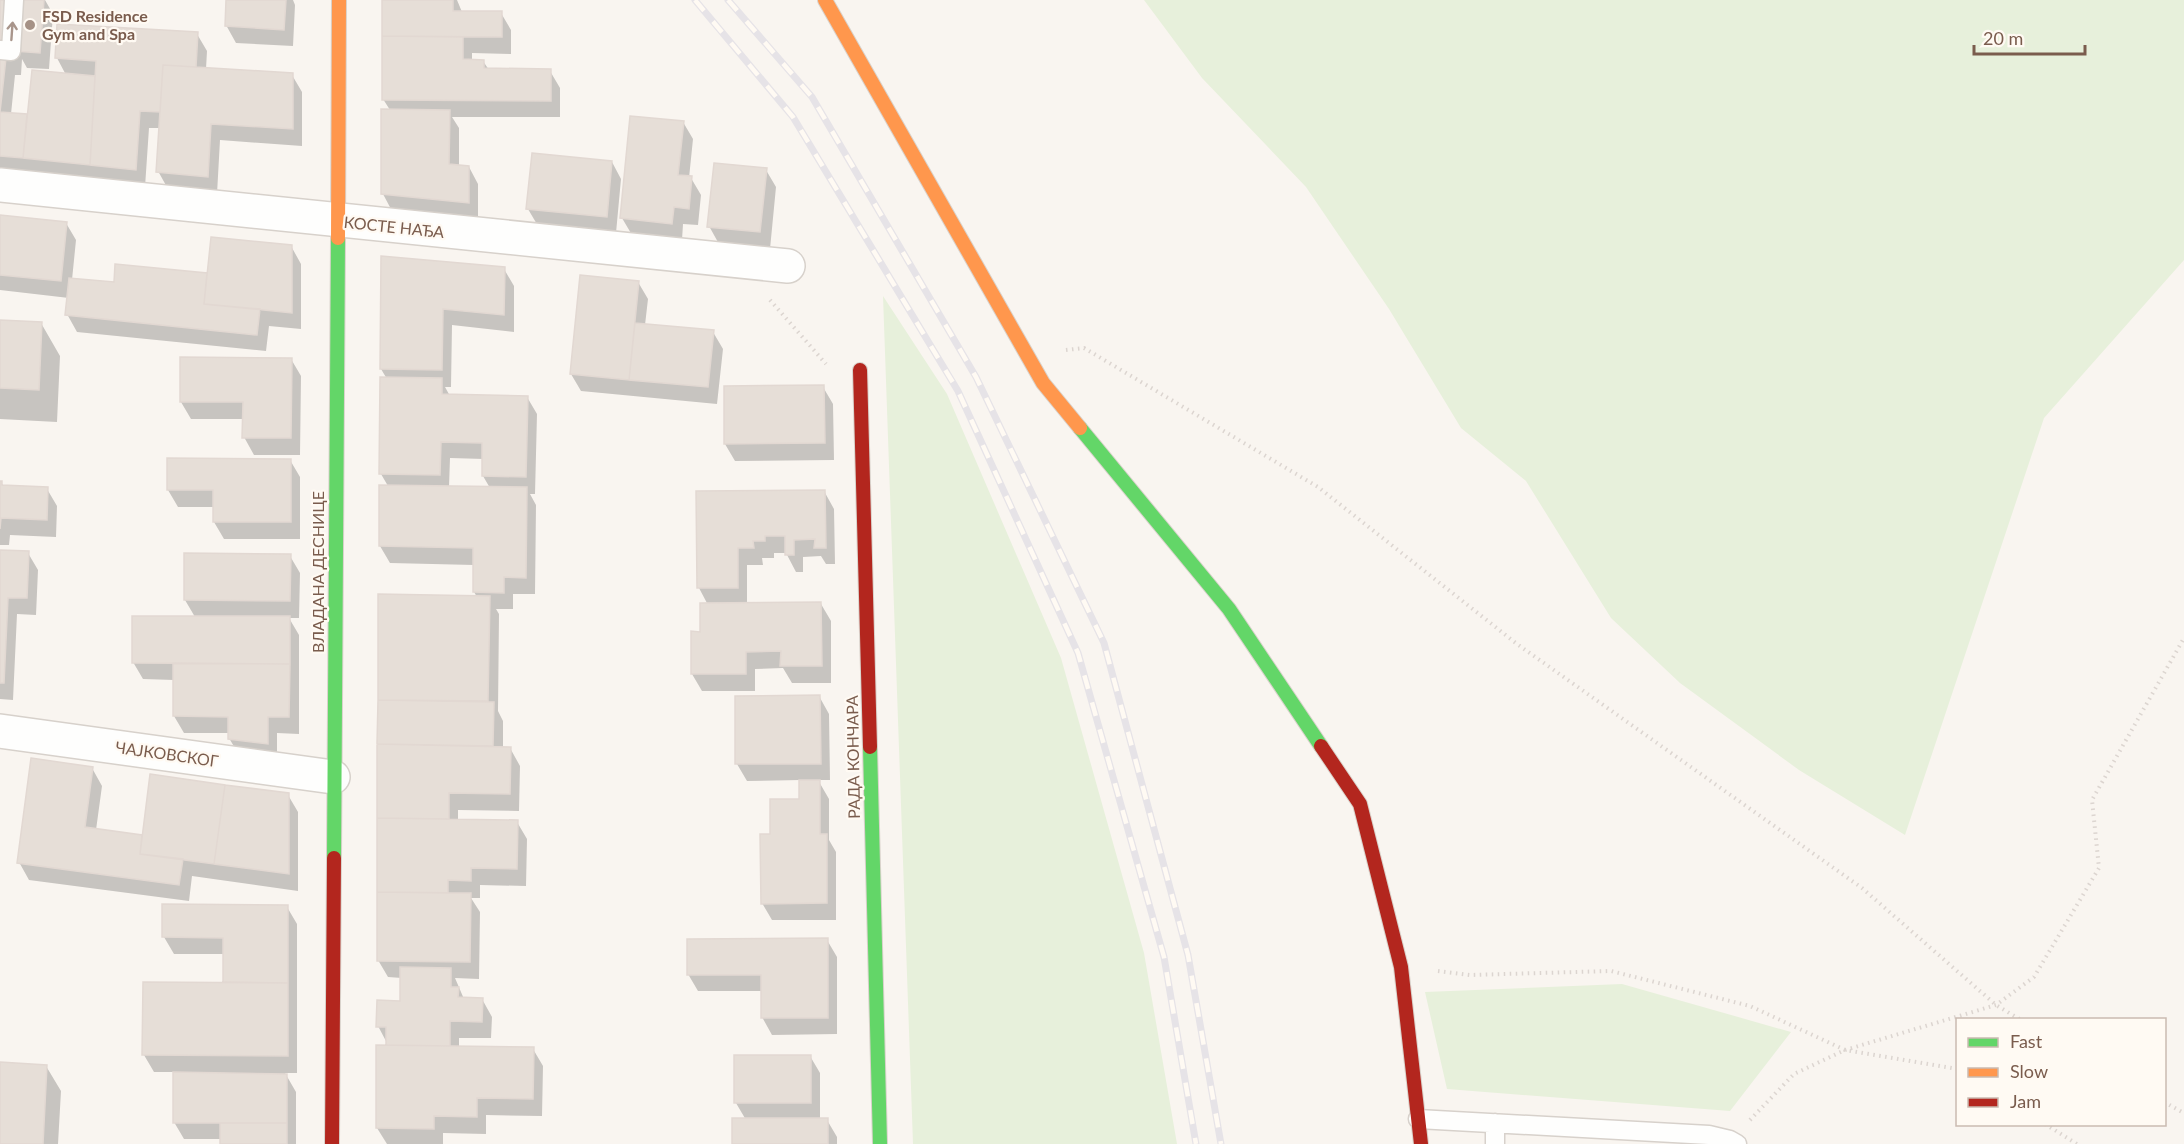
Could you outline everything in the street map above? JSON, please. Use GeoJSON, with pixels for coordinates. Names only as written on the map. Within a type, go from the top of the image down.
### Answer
{"type":"FeatureCollection","features":[{"type":"Feature","properties":{"kind":"street","name":"ВЛАДАНА ДЕСНИЦЕ"},"geometry":{"type":"LineString","coordinates":[[332,1144],[339,0]]}},
{"type":"Feature","properties":{"kind":"street"},"geometry":{"type":"LineString","coordinates":[[825,0],[1042,383],[1229,609],[1360,804],[1401,967],[1421,1144]]}},
{"type":"Feature","properties":{"kind":"street","name":"КОСТЕ НАЂА"},"geometry":{"type":"LineString","coordinates":[[0,185],[788,266]]}},
{"type":"Feature","properties":{"kind":"street","name":"РАДА КОНЧАРА"},"geometry":{"type":"LineString","coordinates":[[860,370],[880,1144]]}},
{"type":"Feature","properties":{"kind":"street","name":"ЧАЈКОВСКОГ"},"geometry":{"type":"LineString","coordinates":[[0,731],[333,777]]}},
{"type":"Feature","properties":{"kind":"lane"},"geometry":{"type":"LineString","coordinates":[[0,50],[11,51],[14,0]]}},
{"type":"Feature","properties":{"kind":"lane"},"geometry":{"type":"LineString","coordinates":[[1418,1119],[1495,1123],[1649,1138],[1709,1135],[1734,1142]]}},
{"type":"Feature","properties":{"kind":"lane"},"geometry":{"type":"LineString","coordinates":[[1495,1123],[1495,1144]]}},
{"type":"Feature","properties":{"kind":"path"},"geometry":{"type":"LineString","coordinates":[[765,294],[861,407]]}},
{"type":"Feature","properties":{"kind":"path"},"geometry":{"type":"LineString","coordinates":[[1027,354],[1084,348],[1318,488],[1516,644],[1862,888],[1996,1005],[2018,1018]]}},
{"type":"Feature","properties":{"kind":"path"},"geometry":{"type":"LineString","coordinates":[[1734,1142],[1794,1074],[1845,1050],[1996,1005],[2034,977],[2099,868],[2092,800],[2184,638]]}},
{"type":"Feature","properties":{"kind":"path"},"geometry":{"type":"LineString","coordinates":[[1401,967],[1470,975],[1611,971],[1750,1006],[1845,1050],[1956,1070]]}},
{"type":"Feature","properties":{"kind":"path"},"geometry":{"type":"LineString","coordinates":[[2166,1103],[2184,1113]]}},
{"type":"Feature","properties":{"kind":"path"},"geometry":{"type":"LineString","coordinates":[[2047,1126],[2077,1144]]}},
{"type":"Feature","properties":{"kind":"green space"},"geometry":{"type":"Polygon","coordinates":[[[1144,0],[2184,0],[2184,260],[2044,418],[1905,835],[1799,770],[1680,683],[1611,618],[1526,481],[1461,428],[1389,309],[1306,187],[1202,78],[1144,0]]]}},
{"type":"Feature","properties":{"kind":"green space"},"geometry":{"type":"Polygon","coordinates":[[[883,296],[947,394],[1061,658],[1144,953],[1177,1144],[913,1144],[883,296]]]}},
{"type":"Feature","properties":{"kind":"green space"},"geometry":{"type":"Polygon","coordinates":[[[1622,984],[1791,1032],[1730,1111],[1447,1089],[1425,992],[1622,984]]]}},
{"type":"Feature","properties":{"kind":"building"},"geometry":{"type":"Polygon","coordinates":[[[0,0],[6,0],[3,43],[0,43],[0,0]]]}},
{"type":"Feature","properties":{"kind":"building","name":"FSD Residence Gym and Spa"},"geometry":{"type":"Polygon","coordinates":[[[19,0],[44,0],[40,53],[15,51],[19,0]]]}},
{"type":"Feature","properties":{"kind":"building"},"geometry":{"type":"Polygon","coordinates":[[[226,0],[286,0],[284,30],[225,26],[226,0]]]}},
{"type":"Feature","properties":{"kind":"building"},"geometry":{"type":"Polygon","coordinates":[[[382,0],[453,0],[453,11],[502,11],[502,37],[382,36],[382,0]]]}},
{"type":"Feature","properties":{"kind":"building"},"geometry":{"type":"Polygon","coordinates":[[[57,24],[198,32],[196,67],[163,65],[160,112],[140,111],[136,170],[90,165],[96,61],[55,58],[57,24]]]}},
{"type":"Feature","properties":{"kind":"building"},"geometry":{"type":"Polygon","coordinates":[[[382,36],[463,37],[463,59],[484,60],[484,68],[551,69],[551,101],[382,100],[382,36]]]}},
{"type":"Feature","properties":{"kind":"building"},"geometry":{"type":"Polygon","coordinates":[[[0,57],[6,58],[0,112],[0,57]]]}},
{"type":"Feature","properties":{"kind":"building"},"geometry":{"type":"Polygon","coordinates":[[[163,65],[293,73],[293,129],[211,124],[208,177],[156,172],[163,65]]]}},
{"type":"Feature","properties":{"kind":"building"},"geometry":{"type":"Polygon","coordinates":[[[32,70],[95,76],[90,165],[23,158],[32,70]]]}},
{"type":"Feature","properties":{"kind":"building"},"geometry":{"type":"Polygon","coordinates":[[[381,109],[450,110],[449,164],[469,166],[469,203],[381,194],[381,109]]]}},
{"type":"Feature","properties":{"kind":"building"},"geometry":{"type":"Polygon","coordinates":[[[0,112],[27,114],[23,158],[0,156],[0,112]]]}},
{"type":"Feature","properties":{"kind":"building"},"geometry":{"type":"Polygon","coordinates":[[[630,116],[684,121],[678,175],[692,176],[689,209],[674,207],[672,224],[620,218],[630,116]]]}},
{"type":"Feature","properties":{"kind":"building"},"geometry":{"type":"Polygon","coordinates":[[[532,153],[612,161],[607,217],[526,209],[532,153]]]}},
{"type":"Feature","properties":{"kind":"building"},"geometry":{"type":"Polygon","coordinates":[[[714,163],[767,168],[760,232],[707,227],[714,163]]]}},
{"type":"Feature","properties":{"kind":"building"},"geometry":{"type":"Polygon","coordinates":[[[0,215],[67,222],[61,281],[0,275],[0,215]]]}},
{"type":"Feature","properties":{"kind":"building"},"geometry":{"type":"Polygon","coordinates":[[[211,237],[292,245],[292,313],[204,304],[211,237]]]}},
{"type":"Feature","properties":{"kind":"building"},"geometry":{"type":"Polygon","coordinates":[[[381,256],[505,267],[504,315],[443,309],[442,370],[380,369],[381,256]]]}},
{"type":"Feature","properties":{"kind":"building"},"geometry":{"type":"Polygon","coordinates":[[[115,264],[207,273],[204,304],[260,309],[257,335],[65,315],[69,278],[114,282],[115,264]]]}},
{"type":"Feature","properties":{"kind":"building"},"geometry":{"type":"Polygon","coordinates":[[[580,275],[639,281],[629,380],[570,374],[580,275]]]}},
{"type":"Feature","properties":{"kind":"building"},"geometry":{"type":"Polygon","coordinates":[[[0,320],[42,322],[39,390],[0,388],[0,320]]]}},
{"type":"Feature","properties":{"kind":"building"},"geometry":{"type":"Polygon","coordinates":[[[635,323],[714,330],[708,387],[629,380],[635,323]]]}},
{"type":"Feature","properties":{"kind":"building"},"geometry":{"type":"Polygon","coordinates":[[[180,357],[292,358],[291,438],[242,438],[243,402],[180,402],[180,357]]]}},
{"type":"Feature","properties":{"kind":"building"},"geometry":{"type":"Polygon","coordinates":[[[380,377],[442,378],[442,394],[528,396],[526,477],[482,476],[482,443],[441,442],[440,475],[379,474],[380,377]]]}},
{"type":"Feature","properties":{"kind":"building"},"geometry":{"type":"Polygon","coordinates":[[[824,385],[825,443],[724,444],[724,386],[824,385]]]}},
{"type":"Feature","properties":{"kind":"building"},"geometry":{"type":"Polygon","coordinates":[[[167,458],[291,459],[291,522],[213,522],[213,490],[167,490],[167,458]]]}},
{"type":"Feature","properties":{"kind":"building"},"geometry":{"type":"Polygon","coordinates":[[[0,481],[2,485],[48,487],[47,520],[1,518],[0,529],[0,481]]]}},
{"type":"Feature","properties":{"kind":"building"},"geometry":{"type":"Polygon","coordinates":[[[379,485],[527,487],[526,578],[504,577],[504,593],[473,592],[473,548],[379,546],[379,485]]]}},
{"type":"Feature","properties":{"kind":"building"},"geometry":{"type":"Polygon","coordinates":[[[825,490],[826,548],[814,548],[815,539],[794,540],[794,555],[785,555],[785,536],[765,536],[765,541],[753,541],[754,548],[738,548],[738,588],[697,588],[696,491],[825,490]]]}},
{"type":"Feature","properties":{"kind":"building"},"geometry":{"type":"Polygon","coordinates":[[[0,550],[29,551],[27,598],[8,598],[4,683],[0,683],[0,550]]]}},
{"type":"Feature","properties":{"kind":"building"},"geometry":{"type":"Polygon","coordinates":[[[184,553],[291,554],[290,601],[184,600],[184,553]]]}},
{"type":"Feature","properties":{"kind":"building"},"geometry":{"type":"Polygon","coordinates":[[[378,594],[490,596],[488,701],[378,700],[378,594]]]}},
{"type":"Feature","properties":{"kind":"building"},"geometry":{"type":"Polygon","coordinates":[[[821,602],[822,666],[780,666],[781,651],[746,652],[746,674],[691,674],[691,631],[700,632],[700,603],[821,602]]]}},
{"type":"Feature","properties":{"kind":"building"},"geometry":{"type":"Polygon","coordinates":[[[132,616],[290,616],[290,664],[132,663],[132,616]]]}},
{"type":"Feature","properties":{"kind":"building"},"geometry":{"type":"Polygon","coordinates":[[[173,663],[290,664],[289,717],[268,717],[268,744],[228,739],[228,717],[173,716],[173,663]]]}},
{"type":"Feature","properties":{"kind":"building"},"geometry":{"type":"Polygon","coordinates":[[[820,695],[821,764],[735,764],[735,696],[820,695]]]}},
{"type":"Feature","properties":{"kind":"building"},"geometry":{"type":"Polygon","coordinates":[[[378,700],[494,702],[493,746],[377,744],[378,700]]]}},
{"type":"Feature","properties":{"kind":"building"},"geometry":{"type":"Polygon","coordinates":[[[377,744],[511,747],[510,794],[449,793],[449,819],[377,818],[377,744]]]}},
{"type":"Feature","properties":{"kind":"building"},"geometry":{"type":"Polygon","coordinates":[[[31,758],[93,767],[85,827],[142,835],[140,854],[183,859],[179,885],[17,863],[31,758]]]}},
{"type":"Feature","properties":{"kind":"building"},"geometry":{"type":"Polygon","coordinates":[[[150,774],[225,785],[214,864],[140,854],[150,774]]]}},
{"type":"Feature","properties":{"kind":"building"},"geometry":{"type":"Polygon","coordinates":[[[799,780],[820,780],[820,834],[827,834],[827,903],[761,904],[760,834],[770,834],[770,799],[799,799],[799,780]]]}},
{"type":"Feature","properties":{"kind":"building"},"geometry":{"type":"Polygon","coordinates":[[[225,785],[289,793],[289,874],[214,864],[225,785]]]}},
{"type":"Feature","properties":{"kind":"building"},"geometry":{"type":"Polygon","coordinates":[[[377,818],[518,820],[517,869],[471,868],[471,881],[448,880],[448,893],[377,892],[377,818]]]}},
{"type":"Feature","properties":{"kind":"building"},"geometry":{"type":"Polygon","coordinates":[[[377,892],[471,893],[470,962],[377,961],[377,892]]]}},
{"type":"Feature","properties":{"kind":"building"},"geometry":{"type":"Polygon","coordinates":[[[162,904],[288,905],[288,983],[223,982],[223,938],[162,937],[162,904]]]}},
{"type":"Feature","properties":{"kind":"building"},"geometry":{"type":"Polygon","coordinates":[[[828,938],[828,1018],[761,1018],[761,975],[687,975],[687,939],[828,938]]]}},
{"type":"Feature","properties":{"kind":"building"},"geometry":{"type":"Polygon","coordinates":[[[400,967],[451,968],[451,987],[459,987],[458,997],[483,998],[482,1022],[450,1021],[450,1046],[386,1045],[386,1027],[376,1027],[377,1000],[400,1001],[400,967]]]}},
{"type":"Feature","properties":{"kind":"building"},"geometry":{"type":"Polygon","coordinates":[[[143,982],[288,983],[288,1056],[142,1055],[143,982]]]}},
{"type":"Feature","properties":{"kind":"building"},"geometry":{"type":"Polygon","coordinates":[[[376,1045],[534,1047],[533,1099],[477,1098],[477,1117],[434,1116],[434,1129],[376,1128],[376,1045]]]}},
{"type":"Feature","properties":{"kind":"building"},"geometry":{"type":"Polygon","coordinates":[[[734,1055],[811,1055],[811,1103],[734,1103],[734,1055]]]}},
{"type":"Feature","properties":{"kind":"building"},"geometry":{"type":"Polygon","coordinates":[[[0,1062],[47,1065],[43,1144],[0,1144],[0,1062]]]}},
{"type":"Feature","properties":{"kind":"building"},"geometry":{"type":"Polygon","coordinates":[[[173,1072],[287,1074],[287,1123],[173,1123],[173,1072]]]}},
{"type":"Feature","properties":{"kind":"building"},"geometry":{"type":"Polygon","coordinates":[[[732,1118],[828,1118],[828,1144],[732,1144],[732,1118]]]}},
{"type":"Feature","properties":{"kind":"building"},"geometry":{"type":"Polygon","coordinates":[[[220,1123],[287,1123],[287,1144],[220,1144],[220,1123]]]}},
{"type":"Feature","properties":{"kind":"railway"},"geometry":{"type":"LineString","coordinates":[[695,0],[793,117],[958,391],[1078,653],[1164,957],[1196,1144]]}},
{"type":"Feature","properties":{"kind":"railway"},"geometry":{"type":"LineString","coordinates":[[728,0],[812,97],[976,377],[1104,643],[1188,955],[1221,1144]]}},
{"type":"Feature","properties":{"kind":"traffic: fast"},"geometry":{"type":"LineString","coordinates":[[334,858],[338,238]]}},
{"type":"Feature","properties":{"kind":"traffic: fast"},"geometry":{"type":"LineString","coordinates":[[1080,428],[1229,609],[1321,746]]}},
{"type":"Feature","properties":{"kind":"traffic: fast"},"geometry":{"type":"LineString","coordinates":[[870,747],[880,1144]]}},
{"type":"Feature","properties":{"kind":"traffic: slow"},"geometry":{"type":"LineString","coordinates":[[338,238],[339,0]]}},
{"type":"Feature","properties":{"kind":"traffic: slow"},"geometry":{"type":"LineString","coordinates":[[825,0],[1043,383],[1080,428]]}},
{"type":"Feature","properties":{"kind":"traffic: jam"},"geometry":{"type":"LineString","coordinates":[[860,370],[870,747]]}},
{"type":"Feature","properties":{"kind":"traffic: jam"},"geometry":{"type":"LineString","coordinates":[[1321,746],[1360,804],[1401,967],[1421,1144]]}},
{"type":"Feature","properties":{"kind":"traffic: jam"},"geometry":{"type":"LineString","coordinates":[[332,1144],[334,858]]}},
{"type":"Feature","properties":{"kind":"place","name":"FSD Residence Gym and Spa"},"geometry":{"type":"Point","coordinates":[30,25]}}]}
